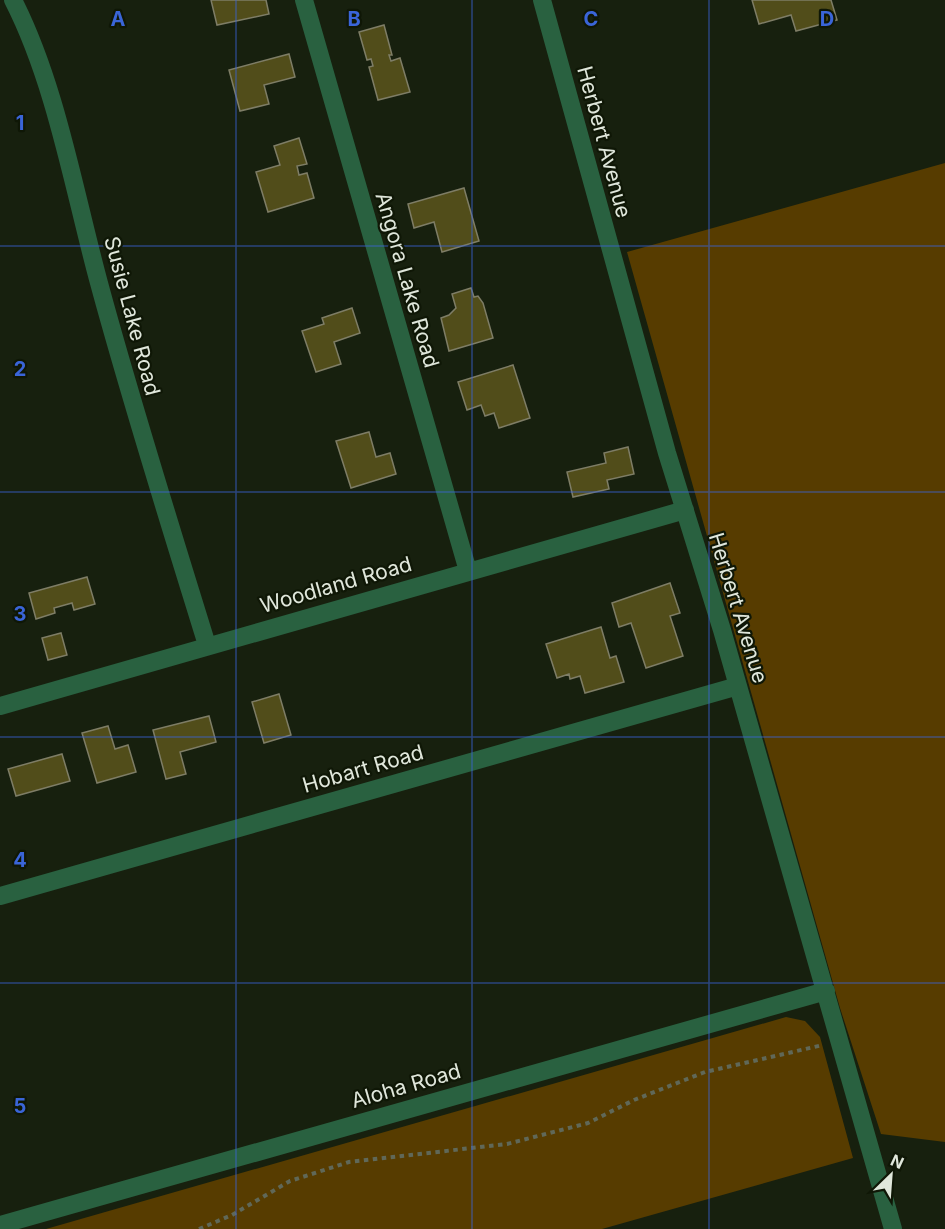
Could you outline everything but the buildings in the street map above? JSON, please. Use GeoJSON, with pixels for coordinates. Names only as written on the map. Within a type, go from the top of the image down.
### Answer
{"type":"FeatureCollection","features":[{"type":"Feature","properties":{"kind":"street","name":"Susie Lake Road"},"geometry":{"type":"LineString","coordinates":[[13,0],[28,29],[50,95],[125,381],[207,645]]}},
{"type":"Feature","properties":{"kind":"street","name":"Angora Lake Road"},"geometry":{"type":"LineString","coordinates":[[304,0],[468,571]]}},
{"type":"Feature","properties":{"kind":"street","name":"Herbert Avenue"},"geometry":{"type":"LineString","coordinates":[[542,0],[685,510],[738,686],[893,1229]]}},
{"type":"Feature","properties":{"kind":"street","name":"Woodland Road"},"geometry":{"type":"LineString","coordinates":[[0,706],[685,510]]}},
{"type":"Feature","properties":{"kind":"street","name":"Hobart Road"},"geometry":{"type":"LineString","coordinates":[[0,896],[738,686]]}},
{"type":"Feature","properties":{"kind":"street","name":"Aloha Road"},"geometry":{"type":"LineString","coordinates":[[0,1226],[826,991]]}},
{"type":"Feature","properties":{"kind":"path"},"geometry":{"type":"LineString","coordinates":[[199,1229],[232,1215],[290,1181],[349,1162],[507,1144],[588,1123],[634,1100],[705,1072],[840,1041]]}},
{"type":"Feature","properties":{"kind":"shaded area"},"geometry":{"type":"Polygon","coordinates":[[[945,163],[945,1142],[881,1134],[840,1008],[627,252],[945,163]]]}},
{"type":"Feature","properties":{"kind":"shaded area"},"geometry":{"type":"Polygon","coordinates":[[[786,1017],[805,1021],[820,1037],[853,1158],[602,1229],[46,1229],[786,1017]]]}}]}
